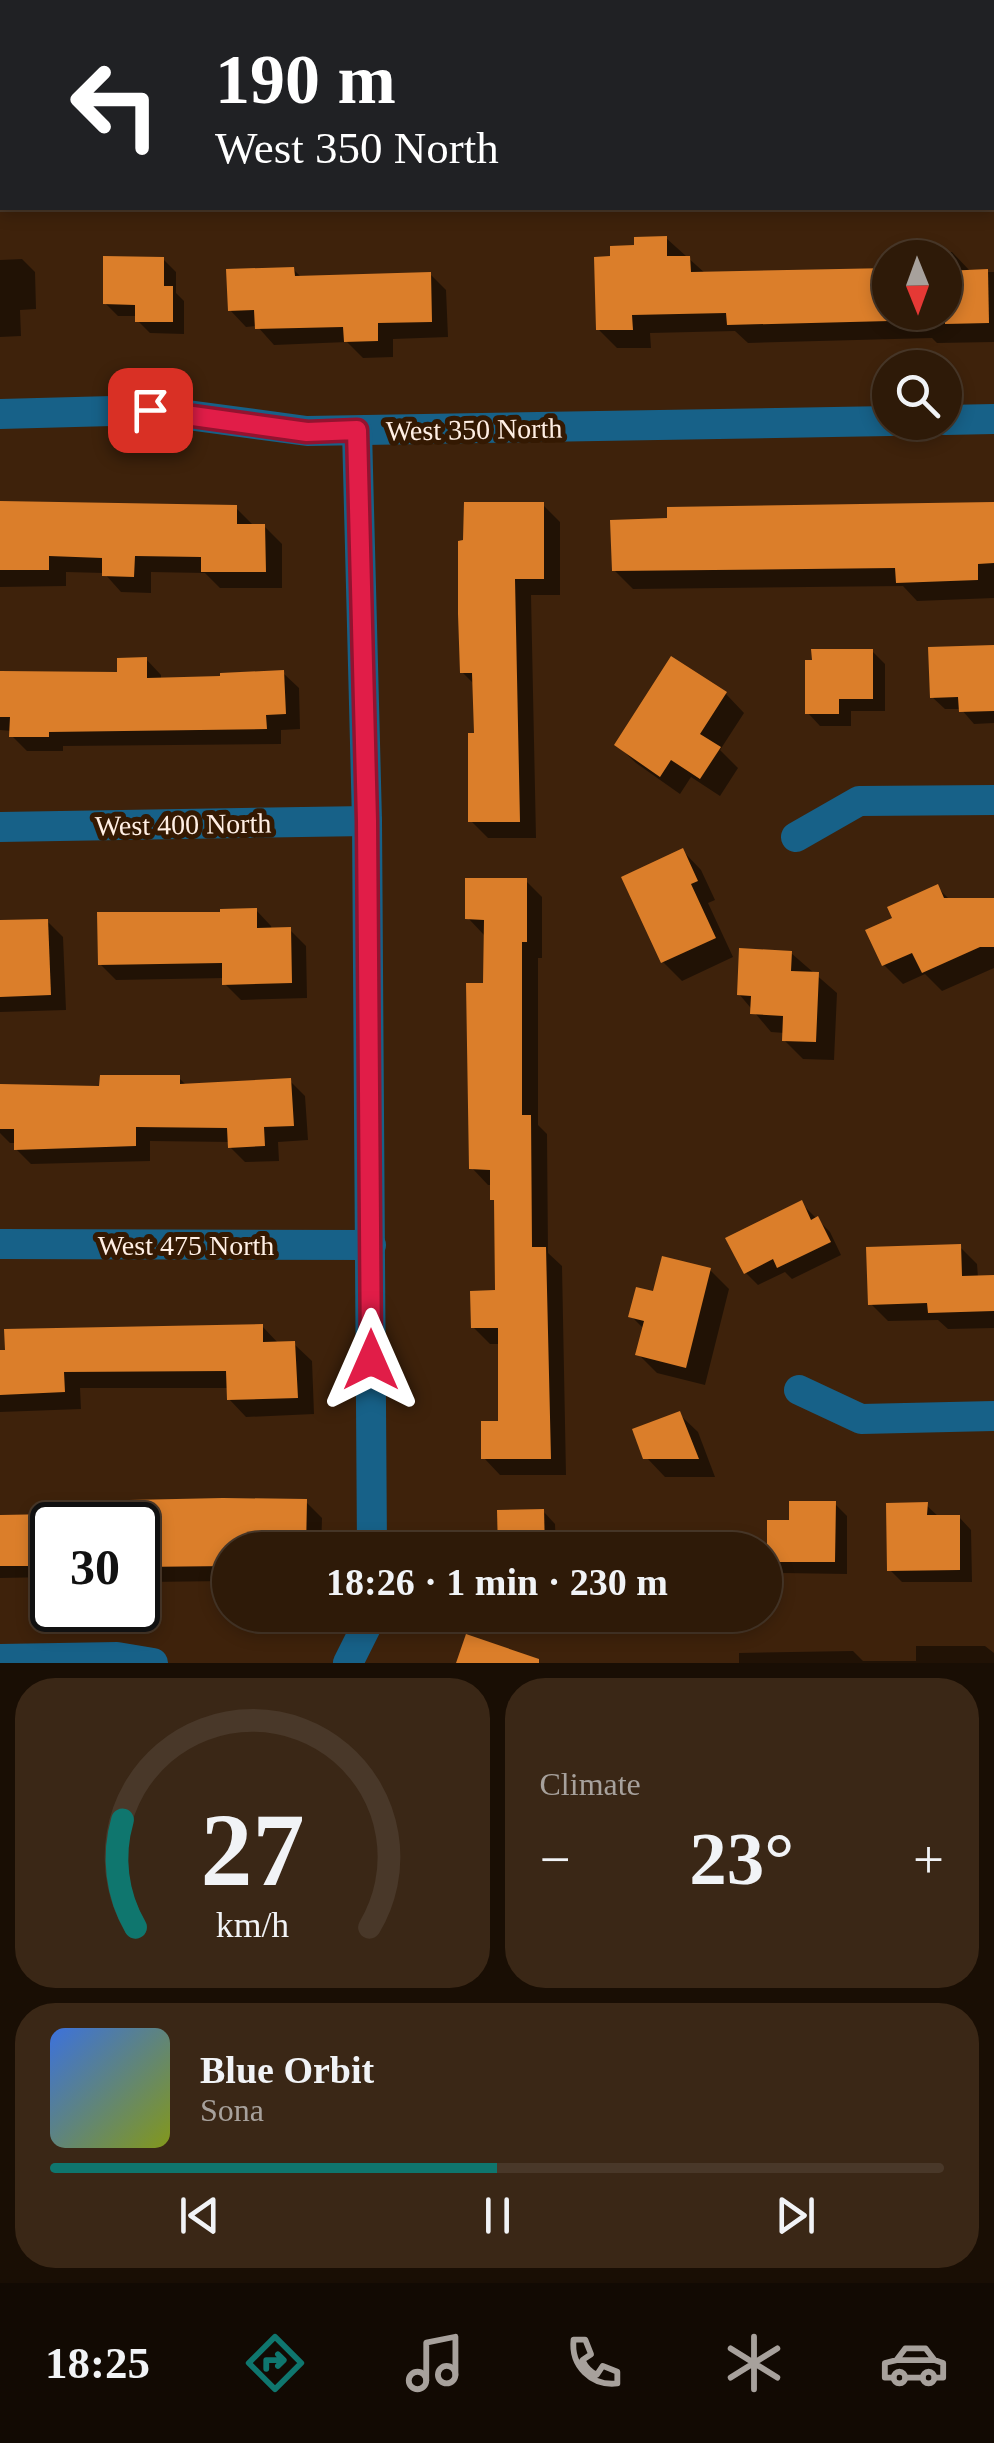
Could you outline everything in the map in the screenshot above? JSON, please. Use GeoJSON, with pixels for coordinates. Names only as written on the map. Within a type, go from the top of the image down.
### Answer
{"type":"FeatureCollection","features":[{"type":"Feature","properties":{"kind":"street","name":"West 350 North"},"geometry":{"type":"LineString","coordinates":[[0,414],[150,410],[307,432],[872,421]]}},
{"type":"Feature","properties":{"kind":"street"},"geometry":{"type":"LineString","coordinates":[[962,420],[994,420]]}},
{"type":"Feature","properties":{"kind":"street"},"geometry":{"type":"LineString","coordinates":[[357,430],[367,821],[372,1532]]}},
{"type":"Feature","properties":{"kind":"street"},"geometry":{"type":"LineString","coordinates":[[796,837],[859,802],[994,800]]}},
{"type":"Feature","properties":{"kind":"street","name":"West 400 North"},"geometry":{"type":"LineString","coordinates":[[0,827],[367,821]]}},
{"type":"Feature","properties":{"kind":"street","name":"West 475 North"},"geometry":{"type":"LineString","coordinates":[[0,1244],[371,1245]]}},
{"type":"Feature","properties":{"kind":"street"},"geometry":{"type":"LineString","coordinates":[[799,1390],[861,1419],[994,1416]]}},
{"type":"Feature","properties":{"kind":"street"},"geometry":{"type":"LineString","coordinates":[[348,1663],[364,1632]]}},
{"type":"Feature","properties":{"kind":"street"},"geometry":{"type":"LineString","coordinates":[[0,1659],[117,1658],[153,1663]]}},
{"type":"Feature","properties":{"kind":"building"},"geometry":{"type":"Polygon","coordinates":[[[667,236],[667,256],[690,256],[691,272],[872,268],[872,321],[727,325],[726,313],[632,315],[633,330],[596,330],[594,257],[610,256],[610,246],[634,245],[634,237],[667,236]]]}},
{"type":"Feature","properties":{"kind":"building"},"geometry":{"type":"Polygon","coordinates":[[[103,256],[164,257],[164,286],[173,286],[173,322],[135,322],[135,305],[103,304],[103,256]]]}},
{"type":"Feature","properties":{"kind":"building"},"geometry":{"type":"Polygon","coordinates":[[[294,267],[295,276],[431,272],[432,322],[378,323],[378,341],[344,342],[343,327],[255,329],[254,310],[228,311],[226,269],[294,267]]]}},
{"type":"Feature","properties":{"kind":"building"},"geometry":{"type":"Polygon","coordinates":[[[988,269],[989,323],[962,324],[962,270],[988,269]]]}},
{"type":"Feature","properties":{"kind":"building"},"geometry":{"type":"Polygon","coordinates":[[[0,501],[237,505],[237,524],[265,524],[266,572],[201,572],[201,557],[135,556],[134,577],[102,576],[102,558],[49,556],[49,570],[0,570],[0,501]]]}},
{"type":"Feature","properties":{"kind":"building"},"geometry":{"type":"Polygon","coordinates":[[[464,502],[544,502],[544,579],[515,579],[520,822],[468,822],[468,733],[474,733],[472,673],[460,673],[458,614],[458,541],[463,540],[464,502]]]}},
{"type":"Feature","properties":{"kind":"building"},"geometry":{"type":"Polygon","coordinates":[[[994,502],[994,563],[978,564],[978,580],[896,583],[895,568],[612,571],[610,520],[667,518],[667,507],[994,502]]]}},
{"type":"Feature","properties":{"kind":"building"},"geometry":{"type":"Polygon","coordinates":[[[994,645],[994,711],[959,712],[958,697],[930,698],[928,647],[994,645]]]}},
{"type":"Feature","properties":{"kind":"building"},"geometry":{"type":"Polygon","coordinates":[[[811,649],[873,649],[873,699],[839,699],[839,714],[805,714],[805,660],[812,660],[811,649]]]}},
{"type":"Feature","properties":{"kind":"building"},"geometry":{"type":"Polygon","coordinates":[[[671,656],[727,692],[700,734],[721,747],[700,779],[671,760],[660,777],[614,745],[671,656]]]}},
{"type":"Feature","properties":{"kind":"building"},"geometry":{"type":"Polygon","coordinates":[[[147,657],[147,678],[284,670],[286,714],[266,715],[267,729],[49,732],[49,737],[9,737],[10,717],[0,717],[0,671],[117,672],[117,658],[147,657]]]}},
{"type":"Feature","properties":{"kind":"building"},"geometry":{"type":"Polygon","coordinates":[[[683,848],[698,881],[691,884],[716,938],[661,963],[621,877],[683,848]]]}},
{"type":"Feature","properties":{"kind":"building"},"geometry":{"type":"Polygon","coordinates":[[[465,878],[527,878],[527,942],[522,942],[522,1115],[531,1115],[532,1247],[546,1247],[551,1459],[481,1459],[481,1421],[498,1421],[498,1328],[471,1328],[470,1291],[495,1290],[494,1200],[490,1200],[490,1170],[469,1169],[466,983],[483,983],[484,920],[465,919],[465,878]]]}},
{"type":"Feature","properties":{"kind":"building"},"geometry":{"type":"Polygon","coordinates":[[[938,884],[944,898],[994,898],[994,947],[980,947],[922,973],[912,953],[882,966],[865,930],[892,918],[887,907],[938,884]]]}},
{"type":"Feature","properties":{"kind":"building"},"geometry":{"type":"Polygon","coordinates":[[[257,908],[257,928],[291,927],[292,983],[222,985],[222,963],[98,965],[97,912],[220,912],[257,908]]]}},
{"type":"Feature","properties":{"kind":"building"},"geometry":{"type":"Polygon","coordinates":[[[48,919],[51,995],[0,997],[0,920],[48,919]]]}},
{"type":"Feature","properties":{"kind":"building"},"geometry":{"type":"Polygon","coordinates":[[[739,948],[792,951],[791,971],[819,972],[816,1042],[782,1041],[783,1016],[750,1014],[751,996],[737,995],[739,948]]]}},
{"type":"Feature","properties":{"kind":"building"},"geometry":{"type":"Polygon","coordinates":[[[100,1075],[180,1075],[180,1084],[291,1078],[294,1126],[264,1127],[265,1146],[228,1148],[227,1128],[136,1127],[136,1146],[14,1150],[14,1129],[0,1129],[0,1084],[99,1086],[100,1075]]]}},
{"type":"Feature","properties":{"kind":"building"},"geometry":{"type":"Polygon","coordinates":[[[802,1200],[811,1220],[818,1216],[831,1242],[777,1268],[773,1259],[744,1274],[725,1238],[802,1200]]]}},
{"type":"Feature","properties":{"kind":"building"},"geometry":{"type":"Polygon","coordinates":[[[961,1244],[962,1276],[994,1275],[994,1311],[928,1313],[927,1303],[868,1305],[866,1247],[961,1244]]]}},
{"type":"Feature","properties":{"kind":"building"},"geometry":{"type":"Polygon","coordinates":[[[662,1256],[711,1268],[686,1368],[635,1355],[644,1321],[628,1317],[636,1287],[653,1291],[662,1256]]]}},
{"type":"Feature","properties":{"kind":"building"},"geometry":{"type":"Polygon","coordinates":[[[263,1324],[263,1342],[295,1341],[298,1398],[227,1400],[226,1371],[64,1372],[65,1392],[0,1395],[4,1329],[263,1324]]]}},
{"type":"Feature","properties":{"kind":"building"},"geometry":{"type":"Polygon","coordinates":[[[680,1411],[699,1459],[643,1459],[632,1429],[680,1411]]]}},
{"type":"Feature","properties":{"kind":"building"},"geometry":{"type":"Polygon","coordinates":[[[307,1499],[306,1532],[212,1532],[212,1566],[160,1567],[160,1502],[129,1500],[307,1499]]]}},
{"type":"Feature","properties":{"kind":"building"},"geometry":{"type":"Polygon","coordinates":[[[789,1501],[836,1501],[835,1562],[782,1562],[782,1532],[767,1532],[767,1520],[789,1520],[789,1501]]]}},
{"type":"Feature","properties":{"kind":"building"},"geometry":{"type":"Polygon","coordinates":[[[928,1502],[927,1515],[960,1515],[960,1570],[887,1571],[886,1503],[928,1502]]]}},
{"type":"Feature","properties":{"kind":"building"},"geometry":{"type":"Polygon","coordinates":[[[544,1509],[545,1532],[498,1532],[497,1510],[544,1509]]]}},
{"type":"Feature","properties":{"kind":"building"},"geometry":{"type":"Polygon","coordinates":[[[30,1514],[30,1566],[0,1566],[0,1515],[30,1514]]]}},
{"type":"Feature","properties":{"kind":"building"},"geometry":{"type":"Polygon","coordinates":[[[466,1634],[539,1659],[539,1663],[456,1663],[466,1634]]]}},
{"type":"Feature","properties":{"kind":"route"},"geometry":{"type":"LineString","coordinates":[[150,410],[307,432],[357,430],[367,821],[371,1360]]}}]}
